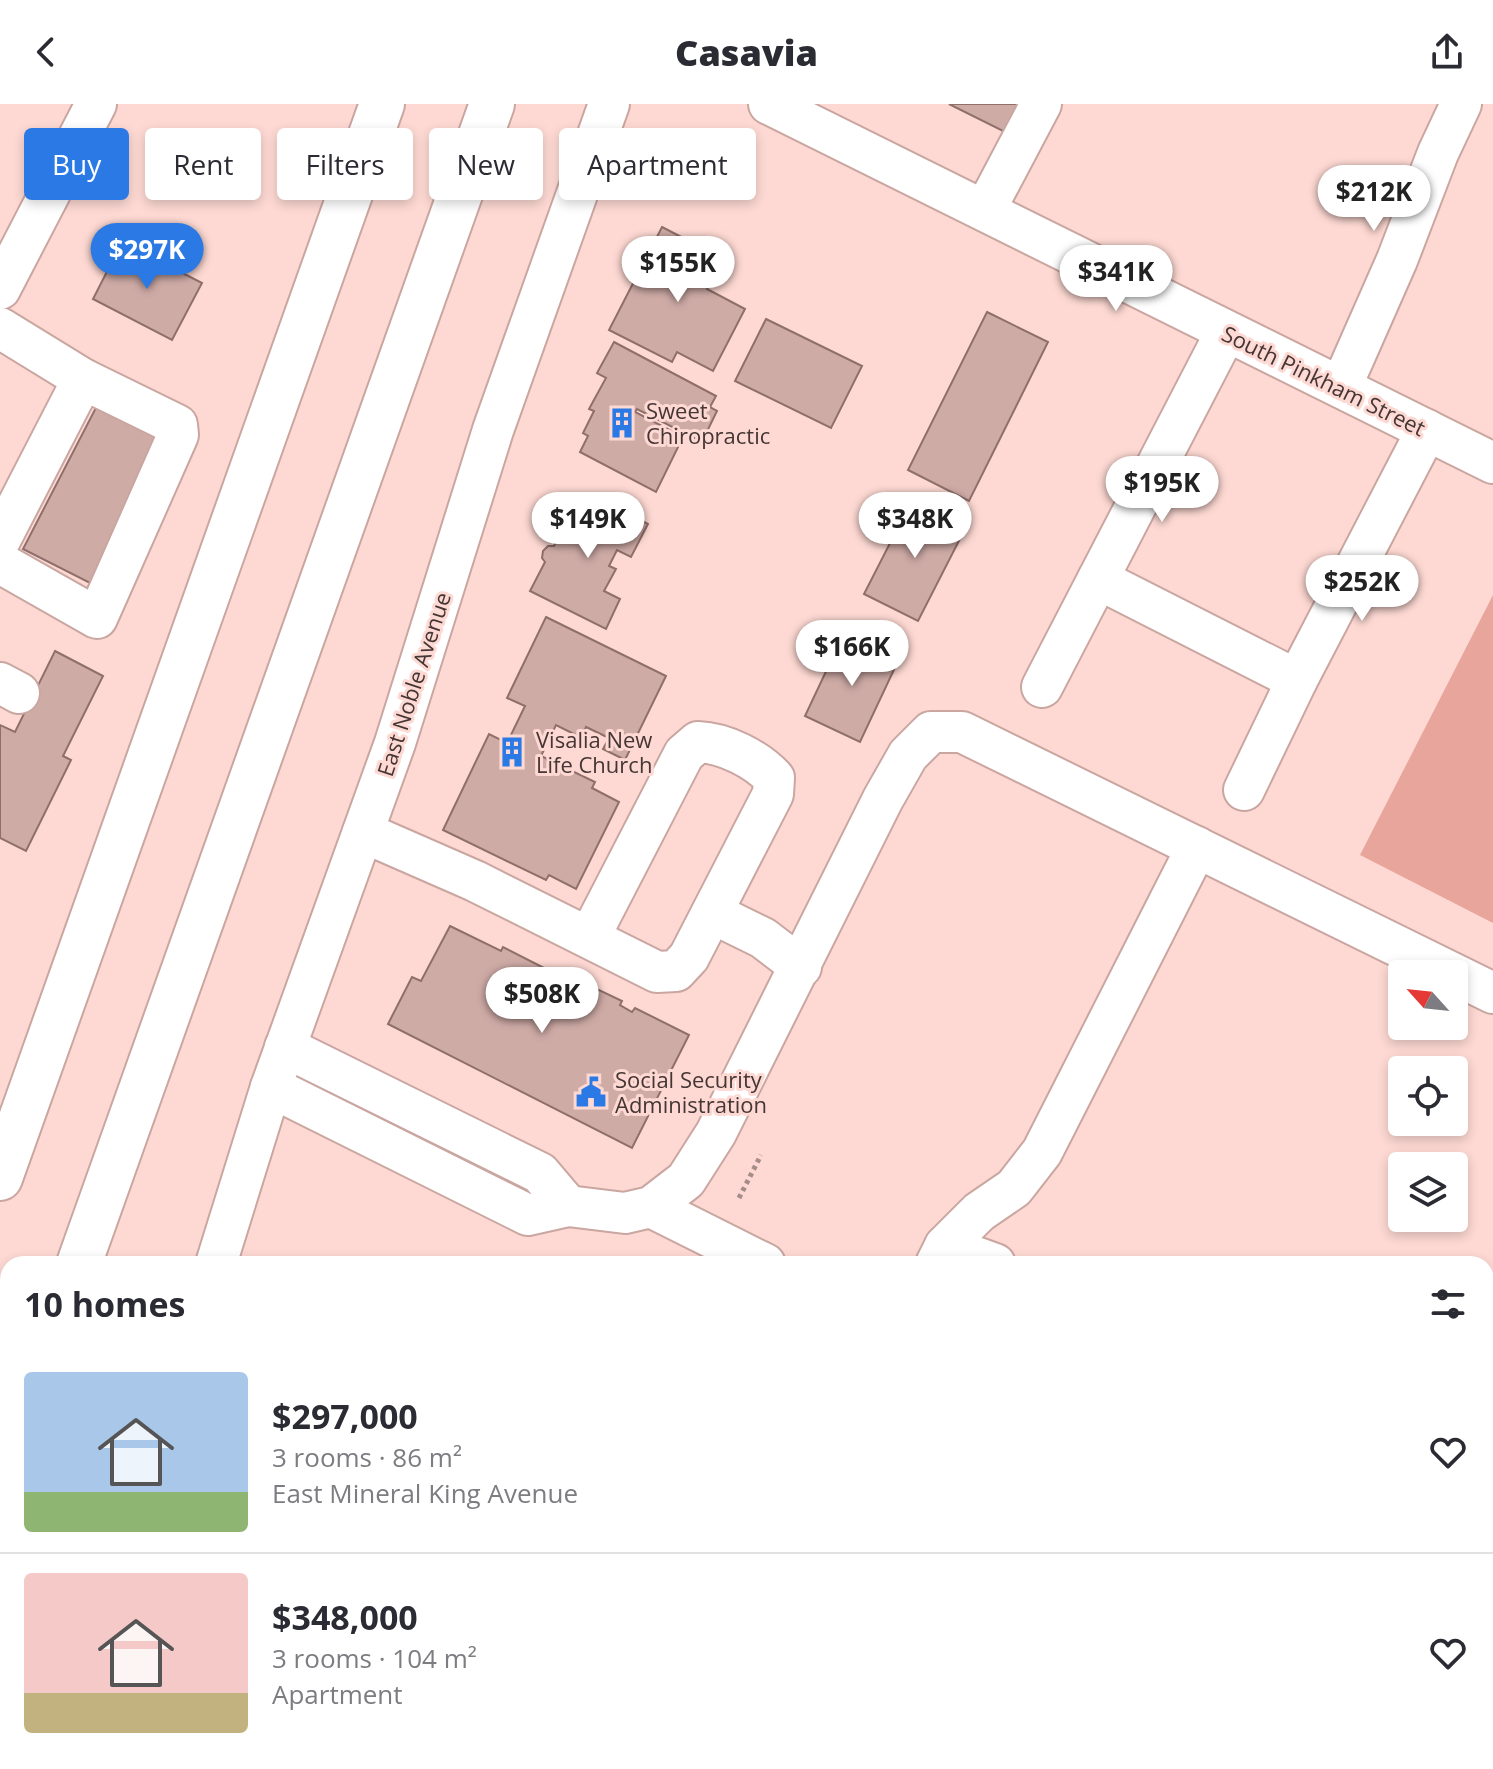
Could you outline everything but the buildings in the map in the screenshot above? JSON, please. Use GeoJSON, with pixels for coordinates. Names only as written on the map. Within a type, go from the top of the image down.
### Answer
{"type":"FeatureCollection","features":[{"type":"Feature","properties":{"kind":"highway"},"geometry":{"type":"LineString","coordinates":[[0,1178],[382,104]]}},
{"type":"Feature","properties":{"kind":"highway"},"geometry":{"type":"LineString","coordinates":[[82,1256],[492,104]]}},
{"type":"Feature","properties":{"kind":"street"},"geometry":{"type":"LineString","coordinates":[[3,273],[96,104]]}},
{"type":"Feature","properties":{"kind":"street","name":"East Noble Avenue"},"geometry":{"type":"LineString","coordinates":[[218,1256],[271,1087],[400,728],[493,430],[609,104]]}},
{"type":"Feature","properties":{"kind":"street","name":"South Pinkham Street"},"geometry":{"type":"LineString","coordinates":[[769,104],[1493,463]]}},
{"type":"Feature","properties":{"kind":"street"},"geometry":{"type":"LineString","coordinates":[[985,210],[1041,104]]}},
{"type":"Feature","properties":{"kind":"street"},"geometry":{"type":"LineString","coordinates":[[1341,387],[1461,104]]}},
{"type":"Feature","properties":{"kind":"street"},"geometry":{"type":"LineString","coordinates":[[0,328],[83,379],[177,425],[178,435],[97,618],[0,563]]}},
{"type":"Feature","properties":{"kind":"street"},"geometry":{"type":"LineString","coordinates":[[1042,687],[1226,332]]}},
{"type":"Feature","properties":{"kind":"street"},"geometry":{"type":"LineString","coordinates":[[0,540],[83,379]]}},
{"type":"Feature","properties":{"kind":"street"},"geometry":{"type":"LineString","coordinates":[[1244,790],[1297,680],[1427,430]]}},
{"type":"Feature","properties":{"kind":"street"},"geometry":{"type":"LineString","coordinates":[[1098,579],[1297,680]]}},
{"type":"Feature","properties":{"kind":"street"},"geometry":{"type":"LineString","coordinates":[[271,1087],[528,1215],[568,1206],[625,1213],[651,1207],[686,1180],[716,1133],[883,799],[908,755],[931,732],[962,732],[1493,993]]}},
{"type":"Feature","properties":{"kind":"street"},"geometry":{"type":"LineString","coordinates":[[363,832],[475,881],[657,972],[676,971],[689,957],[773,794],[774,778],[764,767],[716,743],[698,742],[684,754],[590,936]]}},
{"type":"Feature","properties":{"kind":"street"},"geometry":{"type":"LineString","coordinates":[[940,1255],[979,1212],[1014,1188],[1042,1152],[1197,847]]}},
{"type":"Feature","properties":{"kind":"street"},"geometry":{"type":"LineString","coordinates":[[712,913],[763,938],[801,967]]}},
{"type":"Feature","properties":{"kind":"street"},"geometry":{"type":"LineString","coordinates":[[285,1047],[540,1173],[568,1206]]}},
{"type":"Feature","properties":{"kind":"street"},"geometry":{"type":"LineString","coordinates":[[651,1207],[749,1256]]}},
{"type":"Feature","properties":{"kind":"path"},"geometry":{"type":"LineString","coordinates":[[739,1198],[761,1155]]}},
{"type":"Feature","properties":{"kind":"shaded area"},"geometry":{"type":"Polygon","coordinates":[[[1493,595],[1493,923],[1360,855],[1493,595]]]}},
{"type":"Feature","properties":{"kind":"place","name":"Sweet Chiropractic"},"geometry":{"type":"Point","coordinates":[622,423]}},
{"type":"Feature","properties":{"kind":"place","name":"Visalia New Life Church"},"geometry":{"type":"Point","coordinates":[512,752]}},
{"type":"Feature","properties":{"kind":"place","name":"Social Security Administration"},"geometry":{"type":"Point","coordinates":[591,1092]}}]}
